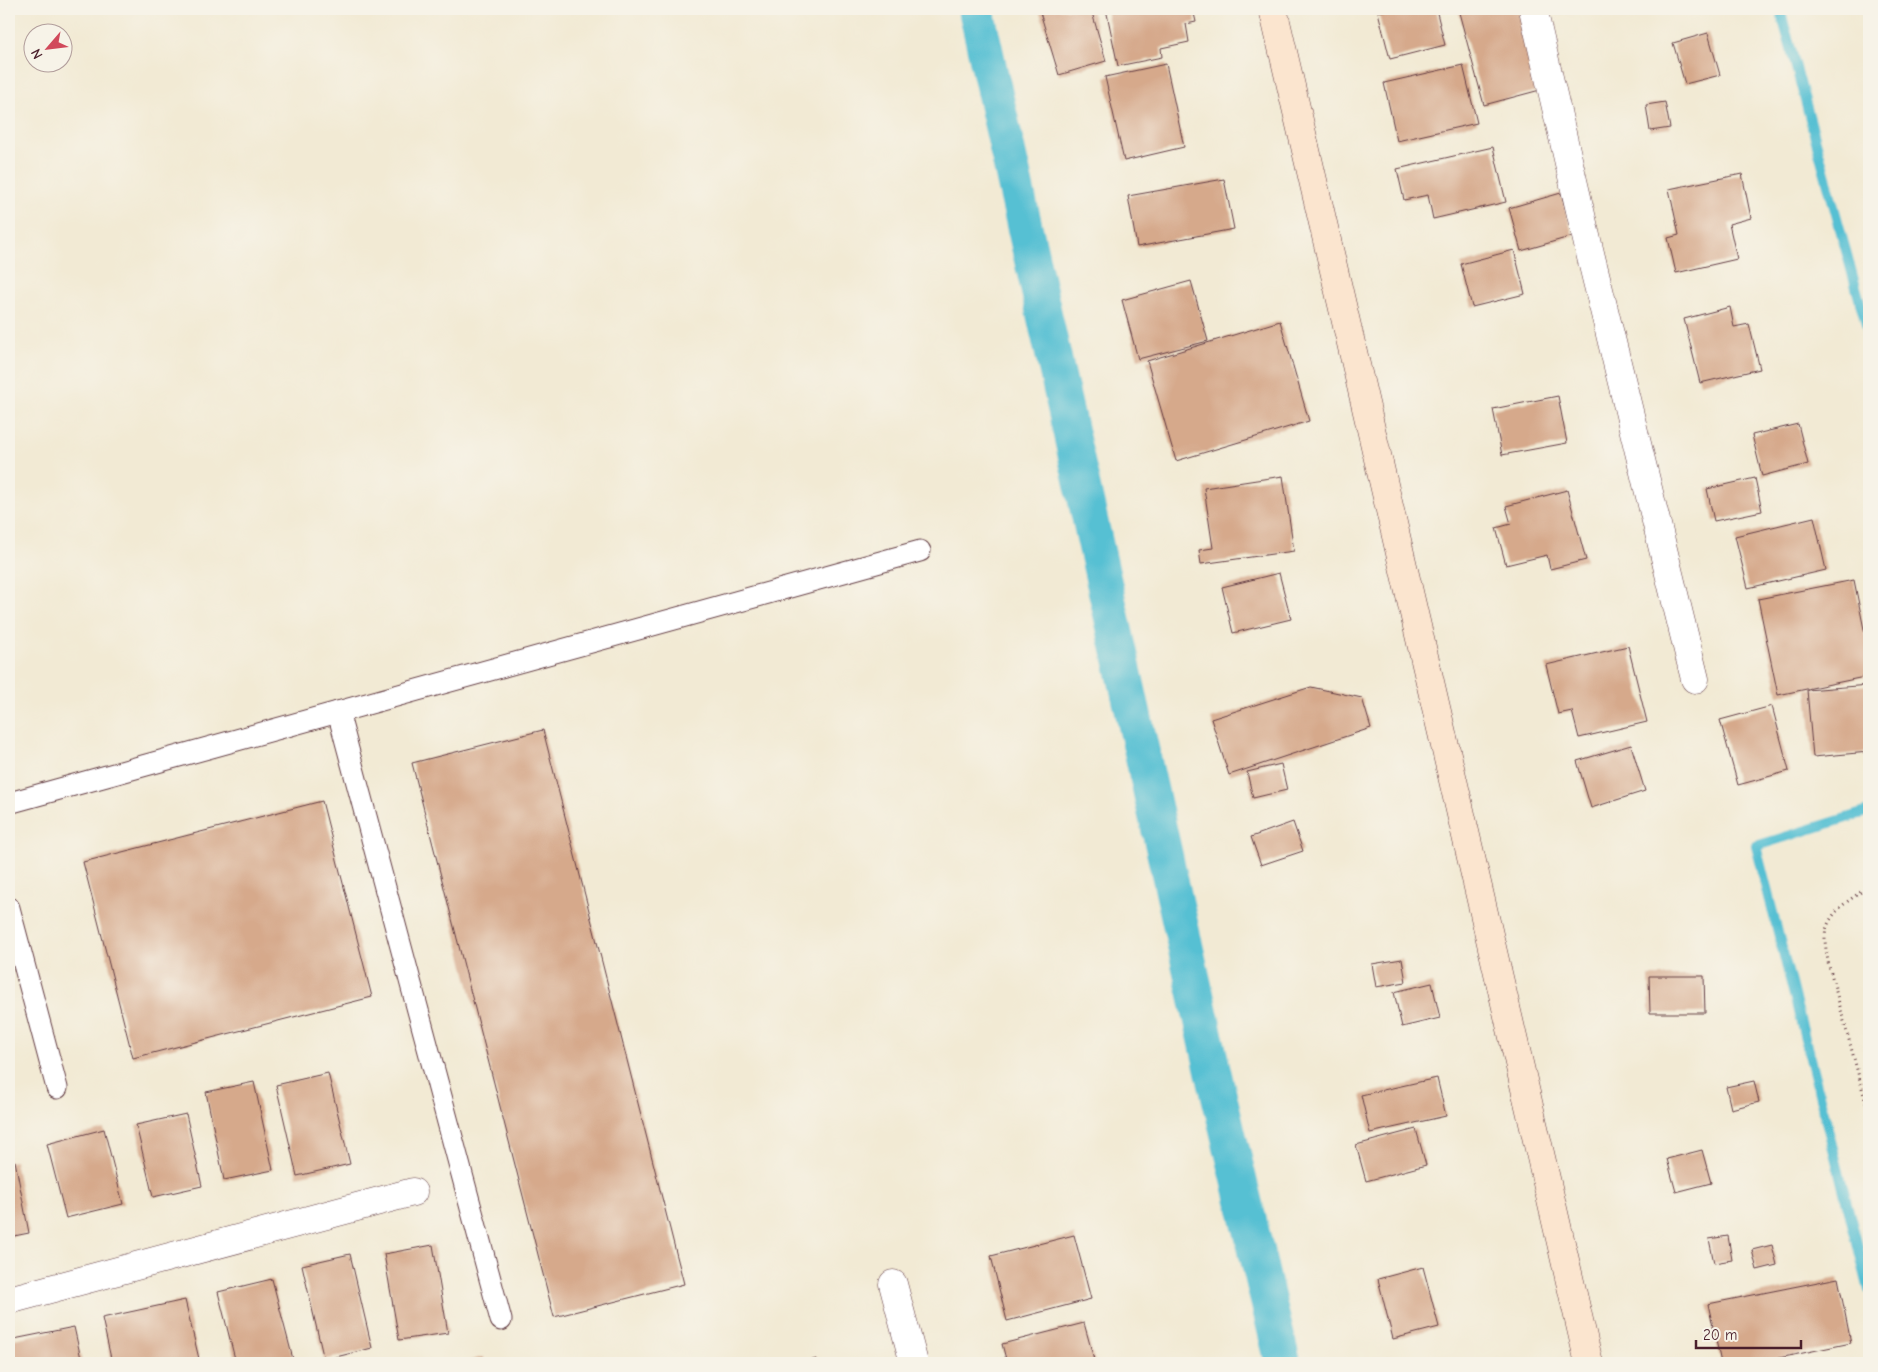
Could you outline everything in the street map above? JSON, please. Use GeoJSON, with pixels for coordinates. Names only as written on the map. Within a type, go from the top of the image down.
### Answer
{"type":"FeatureCollection","features":[{"type":"Feature","properties":{"kind":"main road"},"geometry":{"type":"LineString","coordinates":[[1272,9],[1589,1363]]}},
{"type":"Feature","properties":{"kind":"street"},"geometry":{"type":"LineString","coordinates":[[1533,9],[1589,249],[1695,679]]}},
{"type":"Feature","properties":{"kind":"street"},"geometry":{"type":"LineString","coordinates":[[9,1300],[413,1192]]}},
{"type":"Feature","properties":{"kind":"street"},"geometry":{"type":"LineString","coordinates":[[893,1284],[914,1363]]}},
{"type":"Feature","properties":{"kind":"lane"},"geometry":{"type":"LineString","coordinates":[[9,803],[920,551]]}},
{"type":"Feature","properties":{"kind":"lane"},"geometry":{"type":"LineString","coordinates":[[338,712],[501,1320]]}},
{"type":"Feature","properties":{"kind":"lane"},"geometry":{"type":"LineString","coordinates":[[9,908],[57,1088]]}},
{"type":"Feature","properties":{"kind":"path"},"geometry":{"type":"LineString","coordinates":[[1869,887],[1845,904],[1832,917],[1825,936],[1828,962],[1869,1114]]}},
{"type":"Feature","properties":{"kind":"building"},"geometry":{"type":"Polygon","coordinates":[[[1039,9],[1091,9],[1106,61],[1059,75],[1039,9]]]}},
{"type":"Feature","properties":{"kind":"building"},"geometry":{"type":"Polygon","coordinates":[[[1106,9],[1193,9],[1196,22],[1186,24],[1189,42],[1161,48],[1162,57],[1118,66],[1106,9]]]}},
{"type":"Feature","properties":{"kind":"building"},"geometry":{"type":"Polygon","coordinates":[[[1392,9],[1436,9],[1445,45],[1390,59],[1378,12],[1392,9]]]}},
{"type":"Feature","properties":{"kind":"building"},"geometry":{"type":"Polygon","coordinates":[[[1458,9],[1519,9],[1540,90],[1484,105],[1458,9]]]}},
{"type":"Feature","properties":{"kind":"building"},"geometry":{"type":"Polygon","coordinates":[[[1708,33],[1720,75],[1685,84],[1673,43],[1708,33]]]}},
{"type":"Feature","properties":{"kind":"building"},"geometry":{"type":"Polygon","coordinates":[[[1166,64],[1184,147],[1124,161],[1105,77],[1166,64]]]}},
{"type":"Feature","properties":{"kind":"building"},"geometry":{"type":"Polygon","coordinates":[[[1463,65],[1477,123],[1397,141],[1384,83],[1463,65]]]}},
{"type":"Feature","properties":{"kind":"building"},"geometry":{"type":"Polygon","coordinates":[[[1665,102],[1670,128],[1650,131],[1646,105],[1665,102]]]}},
{"type":"Feature","properties":{"kind":"building"},"geometry":{"type":"Polygon","coordinates":[[[1493,147],[1506,202],[1433,219],[1428,195],[1404,200],[1397,169],[1493,147]]]}},
{"type":"Feature","properties":{"kind":"building"},"geometry":{"type":"Polygon","coordinates":[[[1742,174],[1751,218],[1729,224],[1737,259],[1676,273],[1668,238],[1679,235],[1669,189],[1742,174]]]}},
{"type":"Feature","properties":{"kind":"building"},"geometry":{"type":"Polygon","coordinates":[[[1224,179],[1234,229],[1137,247],[1128,196],[1224,179]]]}},
{"type":"Feature","properties":{"kind":"building"},"geometry":{"type":"Polygon","coordinates":[[[1561,193],[1573,236],[1521,251],[1509,208],[1561,193]]]}},
{"type":"Feature","properties":{"kind":"building"},"geometry":{"type":"Polygon","coordinates":[[[1514,250],[1525,294],[1472,307],[1461,264],[1514,250]]]}},
{"type":"Feature","properties":{"kind":"building"},"geometry":{"type":"Polygon","coordinates":[[[1191,281],[1208,341],[1138,359],[1122,300],[1191,281]]]}},
{"type":"Feature","properties":{"kind":"building"},"geometry":{"type":"Polygon","coordinates":[[[1730,307],[1734,327],[1749,324],[1760,369],[1700,383],[1684,319],[1730,307]]]}},
{"type":"Feature","properties":{"kind":"building"},"geometry":{"type":"Polygon","coordinates":[[[1280,321],[1309,421],[1176,461],[1147,361],[1280,321]]]}},
{"type":"Feature","properties":{"kind":"building"},"geometry":{"type":"Polygon","coordinates":[[[1558,396],[1567,443],[1502,455],[1493,409],[1558,396]]]}},
{"type":"Feature","properties":{"kind":"building"},"geometry":{"type":"Polygon","coordinates":[[[1798,424],[1808,464],[1762,476],[1752,435],[1798,424]]]}},
{"type":"Feature","properties":{"kind":"building"},"geometry":{"type":"Polygon","coordinates":[[[1283,476],[1294,551],[1201,564],[1199,550],[1213,548],[1204,488],[1283,476]]]}},
{"type":"Feature","properties":{"kind":"building"},"geometry":{"type":"Polygon","coordinates":[[[1755,478],[1762,511],[1714,521],[1707,489],[1755,478]]]}},
{"type":"Feature","properties":{"kind":"building"},"geometry":{"type":"Polygon","coordinates":[[[1567,490],[1586,560],[1550,569],[1547,555],[1506,565],[1496,528],[1511,524],[1506,506],[1567,490]]]}},
{"type":"Feature","properties":{"kind":"building"},"geometry":{"type":"Polygon","coordinates":[[[1814,517],[1826,570],[1748,588],[1735,536],[1814,517]]]}},
{"type":"Feature","properties":{"kind":"building"},"geometry":{"type":"Polygon","coordinates":[[[1279,573],[1291,619],[1233,633],[1222,587],[1279,573]]]}},
{"type":"Feature","properties":{"kind":"building"},"geometry":{"type":"Polygon","coordinates":[[[1854,580],[1869,654],[1869,676],[1778,695],[1758,599],[1854,580]]]}},
{"type":"Feature","properties":{"kind":"building"},"geometry":{"type":"Polygon","coordinates":[[[1628,646],[1647,722],[1579,738],[1572,711],[1558,714],[1546,665],[1628,646]]]}},
{"type":"Feature","properties":{"kind":"building"},"geometry":{"type":"Polygon","coordinates":[[[1869,685],[1869,752],[1813,757],[1807,690],[1869,685]]]}},
{"type":"Feature","properties":{"kind":"building"},"geometry":{"type":"Polygon","coordinates":[[[1311,687],[1362,698],[1371,728],[1229,775],[1211,719],[1311,687]]]}},
{"type":"Feature","properties":{"kind":"building"},"geometry":{"type":"Polygon","coordinates":[[[1772,706],[1789,771],[1738,785],[1720,720],[1772,706]]]}},
{"type":"Feature","properties":{"kind":"building"},"geometry":{"type":"Polygon","coordinates":[[[543,730],[684,1284],[554,1317],[412,763],[543,730]]]}},
{"type":"Feature","properties":{"kind":"building"},"geometry":{"type":"Polygon","coordinates":[[[1631,745],[1645,791],[1591,808],[1577,761],[1631,745]]]}},
{"type":"Feature","properties":{"kind":"building"},"geometry":{"type":"Polygon","coordinates":[[[1281,764],[1287,790],[1253,798],[1247,772],[1281,764]]]}},
{"type":"Feature","properties":{"kind":"building"},"geometry":{"type":"Polygon","coordinates":[[[322,801],[372,997],[133,1058],[83,862],[322,801]]]}},
{"type":"Feature","properties":{"kind":"building"},"geometry":{"type":"Polygon","coordinates":[[[1293,822],[1303,851],[1261,865],[1251,837],[1293,822]]]}},
{"type":"Feature","properties":{"kind":"building"},"geometry":{"type":"Polygon","coordinates":[[[1402,959],[1406,982],[1376,987],[1372,964],[1402,959]]]}},
{"type":"Feature","properties":{"kind":"building"},"geometry":{"type":"Polygon","coordinates":[[[1649,976],[1704,976],[1705,1013],[1650,1013],[1649,976]]]}},
{"type":"Feature","properties":{"kind":"building"},"geometry":{"type":"Polygon","coordinates":[[[1432,983],[1440,1018],[1402,1027],[1394,992],[1432,983]]]}},
{"type":"Feature","properties":{"kind":"building"},"geometry":{"type":"Polygon","coordinates":[[[328,1073],[350,1164],[297,1176],[276,1085],[328,1073]]]}},
{"type":"Feature","properties":{"kind":"building"},"geometry":{"type":"Polygon","coordinates":[[[1437,1078],[1446,1116],[1370,1133],[1361,1095],[1437,1078]]]}},
{"type":"Feature","properties":{"kind":"building"},"geometry":{"type":"Polygon","coordinates":[[[1754,1081],[1759,1102],[1731,1109],[1726,1087],[1754,1081]]]}},
{"type":"Feature","properties":{"kind":"building"},"geometry":{"type":"Polygon","coordinates":[[[254,1082],[273,1170],[224,1180],[206,1092],[254,1082]]]}},
{"type":"Feature","properties":{"kind":"building"},"geometry":{"type":"Polygon","coordinates":[[[186,1114],[202,1186],[153,1197],[136,1125],[186,1114]]]}},
{"type":"Feature","properties":{"kind":"building"},"geometry":{"type":"Polygon","coordinates":[[[104,1129],[123,1204],[66,1218],[47,1144],[104,1129]]]}},
{"type":"Feature","properties":{"kind":"building"},"geometry":{"type":"Polygon","coordinates":[[[1416,1129],[1426,1165],[1366,1181],[1356,1145],[1416,1129]]]}},
{"type":"Feature","properties":{"kind":"building"},"geometry":{"type":"Polygon","coordinates":[[[1702,1150],[1711,1183],[1676,1192],[1667,1159],[1702,1150]]]}},
{"type":"Feature","properties":{"kind":"building"},"geometry":{"type":"Polygon","coordinates":[[[15,1161],[29,1233],[9,1237],[9,1162],[15,1161]]]}},
{"type":"Feature","properties":{"kind":"building"},"geometry":{"type":"Polygon","coordinates":[[[1074,1235],[1091,1299],[1007,1321],[991,1256],[1074,1235]]]}},
{"type":"Feature","properties":{"kind":"building"},"geometry":{"type":"Polygon","coordinates":[[[1728,1236],[1732,1260],[1714,1263],[1709,1239],[1728,1236]]]}},
{"type":"Feature","properties":{"kind":"building"},"geometry":{"type":"Polygon","coordinates":[[[433,1245],[448,1333],[399,1340],[384,1254],[433,1245]]]}},
{"type":"Feature","properties":{"kind":"building"},"geometry":{"type":"Polygon","coordinates":[[[1772,1245],[1777,1265],[1757,1270],[1752,1250],[1772,1245]]]}},
{"type":"Feature","properties":{"kind":"building"},"geometry":{"type":"Polygon","coordinates":[[[350,1254],[372,1348],[324,1360],[302,1265],[350,1254]]]}},
{"type":"Feature","properties":{"kind":"building"},"geometry":{"type":"Polygon","coordinates":[[[1423,1267],[1439,1327],[1393,1339],[1378,1279],[1423,1267]]]}},
{"type":"Feature","properties":{"kind":"building"},"geometry":{"type":"Polygon","coordinates":[[[1838,1278],[1851,1343],[1755,1363],[1721,1363],[1708,1304],[1838,1278]]]}},
{"type":"Feature","properties":{"kind":"building"},"geometry":{"type":"Polygon","coordinates":[[[272,1279],[294,1363],[236,1363],[218,1292],[272,1279]]]}},
{"type":"Feature","properties":{"kind":"building"},"geometry":{"type":"Polygon","coordinates":[[[185,1300],[200,1363],[112,1363],[102,1318],[185,1300]]]}},
{"type":"Feature","properties":{"kind":"building"},"geometry":{"type":"Polygon","coordinates":[[[1084,1323],[1095,1363],[1007,1363],[1002,1344],[1084,1323]]]}},
{"type":"Feature","properties":{"kind":"building"},"geometry":{"type":"Polygon","coordinates":[[[74,1327],[82,1363],[9,1363],[9,1340],[74,1327]]]}},
{"type":"Feature","properties":{"kind":"building"},"geometry":{"type":"Polygon","coordinates":[[[483,1357],[485,1363],[462,1363],[483,1357]]]}},
{"type":"Feature","properties":{"kind":"building"},"geometry":{"type":"Polygon","coordinates":[[[816,1359],[817,1363],[801,1363],[816,1359]]]}},
{"type":"Feature","properties":{"kind":"waterway"},"geometry":{"type":"LineString","coordinates":[[976,9],[1214,1075],[1283,1363]]}},
{"type":"Feature","properties":{"kind":"waterway"},"geometry":{"type":"LineString","coordinates":[[1780,9],[1869,335]]}},
{"type":"Feature","properties":{"kind":"waterway"},"geometry":{"type":"LineString","coordinates":[[1869,811],[1756,846],[1869,1290]]}}]}
